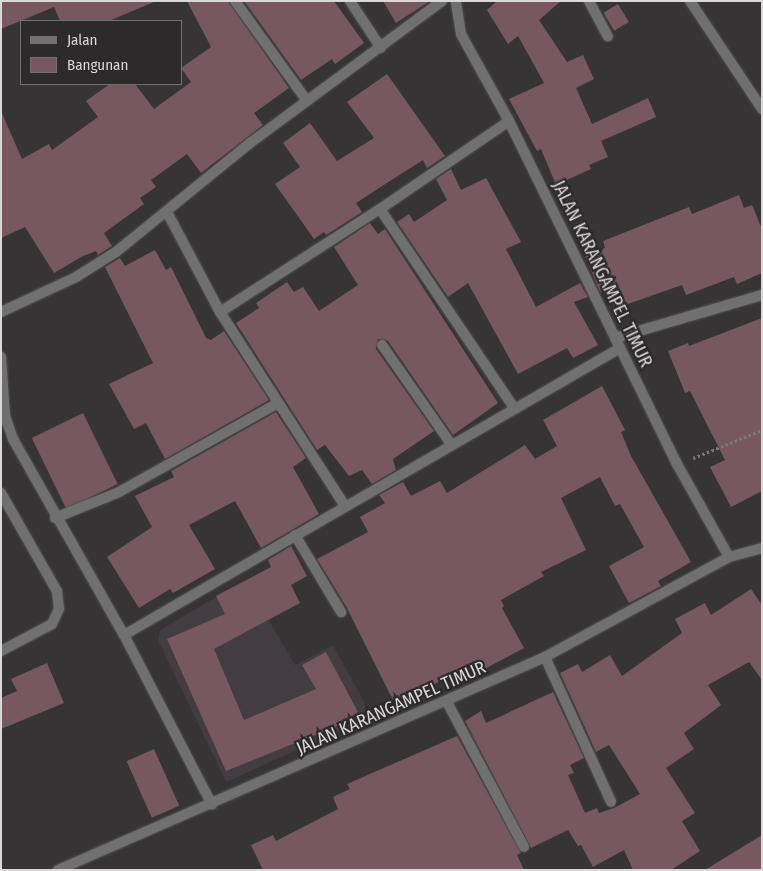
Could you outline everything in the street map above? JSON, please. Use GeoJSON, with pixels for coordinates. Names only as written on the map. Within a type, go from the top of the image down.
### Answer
{"type":"FeatureCollection","features":[{"type":"Feature","properties":{"kind":"street"},"geometry":{"type":"LineString","coordinates":[[235,1],[308,101]]}},
{"type":"Feature","properties":{"kind":"street"},"geometry":{"type":"LineString","coordinates":[[350,1],[380,48]]}},
{"type":"Feature","properties":{"kind":"street"},"geometry":{"type":"LineString","coordinates":[[1,312],[76,277],[116,252],[250,143],[441,1]]}},
{"type":"Feature","properties":{"kind":"street","name":"JALAN KARANGAMPEL TIMUR"},"geometry":{"type":"LineString","coordinates":[[456,1],[461,34],[509,121],[677,464],[729,557]]}},
{"type":"Feature","properties":{"kind":"street"},"geometry":{"type":"LineString","coordinates":[[590,1],[608,36]]}},
{"type":"Feature","properties":{"kind":"street"},"geometry":{"type":"LineString","coordinates":[[690,1],[762,109]]}},
{"type":"Feature","properties":{"kind":"street"},"geometry":{"type":"LineString","coordinates":[[220,312],[380,209],[509,121]]}},
{"type":"Feature","properties":{"kind":"street"},"geometry":{"type":"LineString","coordinates":[[380,209],[514,408]]}},
{"type":"Feature","properties":{"kind":"street"},"geometry":{"type":"LineString","coordinates":[[167,212],[220,312],[345,506]]}},
{"type":"Feature","properties":{"kind":"street"},"geometry":{"type":"LineString","coordinates":[[124,635],[514,408],[617,343],[762,295]]}},
{"type":"Feature","properties":{"kind":"street"},"geometry":{"type":"LineString","coordinates":[[382,345],[451,444]]}},
{"type":"Feature","properties":{"kind":"street"},"geometry":{"type":"LineString","coordinates":[[1,357],[4,416],[13,440],[54,518],[124,635],[212,805]]}},
{"type":"Feature","properties":{"kind":"street"},"geometry":{"type":"LineString","coordinates":[[54,518],[119,492],[278,403]]}},
{"type":"Feature","properties":{"kind":"street"},"geometry":{"type":"LineString","coordinates":[[1,493],[57,591],[59,610],[52,624],[1,651]]}},
{"type":"Feature","properties":{"kind":"street"},"geometry":{"type":"LineString","coordinates":[[295,535],[341,612]]}},
{"type":"Feature","properties":{"kind":"street","name":"JALAN KARANGAMPEL TIMUR"},"geometry":{"type":"LineString","coordinates":[[58,870],[447,702],[545,657],[729,557],[762,548]]}},
{"type":"Feature","properties":{"kind":"street"},"geometry":{"type":"LineString","coordinates":[[545,657],[611,802]]}},
{"type":"Feature","properties":{"kind":"street"},"geometry":{"type":"LineString","coordinates":[[447,702],[524,847]]}},
{"type":"Feature","properties":{"kind":"path"},"geometry":{"type":"LineString","coordinates":[[677,464],[762,430]]}},
{"type":"Feature","properties":{"kind":"shaded area"},"geometry":{"type":"Polygon","coordinates":[[[245,580],[295,665],[333,645],[372,716],[226,782],[158,640],[160,630],[245,580]]]}},
{"type":"Feature","properties":{"kind":"building"},"geometry":{"type":"Polygon","coordinates":[[[1,1],[156,1],[111,20],[60,20],[54,7],[1,29],[1,1]]]}},
{"type":"Feature","properties":{"kind":"building"},"geometry":{"type":"Polygon","coordinates":[[[187,1],[228,1],[289,88],[254,113],[263,125],[201,173],[187,154],[151,180],[156,187],[140,198],[144,204],[104,233],[112,246],[98,255],[96,251],[83,256],[54,273],[25,227],[1,238],[1,111],[22,159],[49,144],[52,150],[98,117],[86,101],[109,85],[136,85],[154,109],[191,82],[182,67],[211,47],[187,1]]]}},
{"type":"Feature","properties":{"kind":"building"},"geometry":{"type":"Polygon","coordinates":[[[244,1],[334,1],[364,43],[335,64],[332,59],[301,80],[244,1]]]}},
{"type":"Feature","properties":{"kind":"building"},"geometry":{"type":"Polygon","coordinates":[[[383,1],[430,1],[396,23],[383,1]]]}},
{"type":"Feature","properties":{"kind":"building"},"geometry":{"type":"Polygon","coordinates":[[[497,1],[561,1],[539,20],[567,62],[583,55],[594,79],[576,88],[592,124],[648,98],[656,117],[601,141],[608,157],[589,165],[591,169],[556,185],[541,149],[537,151],[509,99],[544,83],[518,36],[508,44],[487,10],[497,1]]]}},
{"type":"Feature","properties":{"kind":"building"},"geometry":{"type":"Polygon","coordinates":[[[618,4],[629,22],[614,31],[603,13],[618,4]]]}},
{"type":"Feature","properties":{"kind":"building"},"geometry":{"type":"Polygon","coordinates":[[[387,74],[445,156],[427,168],[423,160],[356,203],[362,212],[326,235],[324,232],[314,239],[275,184],[300,167],[283,143],[310,123],[337,161],[374,138],[347,102],[387,74]]]}},
{"type":"Feature","properties":{"kind":"building"},"geometry":{"type":"Polygon","coordinates":[[[451,169],[461,190],[486,178],[521,242],[506,249],[536,307],[580,283],[588,297],[574,302],[598,345],[573,358],[567,348],[518,374],[468,283],[448,297],[397,222],[409,214],[414,222],[447,200],[436,179],[451,169]]]}},
{"type":"Feature","properties":{"kind":"building"},"geometry":{"type":"Polygon","coordinates":[[[739,195],[744,208],[752,205],[762,229],[762,273],[737,284],[734,277],[686,295],[682,285],[625,305],[616,285],[600,292],[585,256],[605,248],[603,241],[689,207],[692,214],[739,195]]]}},
{"type":"Feature","properties":{"kind":"building"},"geometry":{"type":"Polygon","coordinates":[[[370,223],[378,234],[385,229],[498,403],[453,435],[388,341],[378,339],[376,349],[434,431],[393,459],[396,470],[372,484],[362,470],[349,476],[325,445],[317,450],[236,323],[259,308],[256,303],[287,282],[294,292],[303,287],[319,311],[358,285],[334,247],[370,223]]]}},
{"type":"Feature","properties":{"kind":"building"},"geometry":{"type":"Polygon","coordinates":[[[155,250],[166,270],[171,267],[206,338],[211,340],[224,331],[269,400],[165,459],[146,423],[134,429],[109,384],[153,363],[105,267],[120,258],[125,266],[155,250]]]}},
{"type":"Feature","properties":{"kind":"building"},"geometry":{"type":"Polygon","coordinates":[[[762,318],[762,491],[731,507],[710,467],[725,460],[690,391],[685,393],[668,351],[688,343],[689,346],[762,318]]]}},
{"type":"Feature","properties":{"kind":"building"},"geometry":{"type":"Polygon","coordinates":[[[602,386],[625,430],[621,432],[631,456],[691,562],[658,581],[661,586],[629,603],[609,566],[644,547],[620,504],[615,506],[600,477],[561,498],[586,550],[541,572],[544,576],[501,600],[504,606],[502,608],[524,648],[477,673],[472,665],[395,704],[347,608],[317,559],[368,532],[360,517],[385,503],[379,495],[403,482],[411,496],[440,481],[447,493],[525,445],[535,459],[557,446],[543,420],[602,386]]]}},
{"type":"Feature","properties":{"kind":"building"},"geometry":{"type":"Polygon","coordinates":[[[276,412],[306,458],[293,467],[319,514],[261,548],[235,501],[189,525],[215,569],[173,593],[170,589],[139,608],[107,557],[152,527],[135,496],[174,477],[171,471],[276,412]]]}},
{"type":"Feature","properties":{"kind":"building"},"geometry":{"type":"Polygon","coordinates":[[[83,413],[118,484],[66,509],[32,438],[83,413]]]}},
{"type":"Feature","properties":{"kind":"building"},"geometry":{"type":"Polygon","coordinates":[[[291,546],[307,576],[291,585],[300,603],[214,649],[244,720],[316,689],[302,665],[326,652],[358,712],[335,727],[226,771],[167,639],[225,614],[216,596],[271,567],[268,560],[291,546]]]}},
{"type":"Feature","properties":{"kind":"building"},"geometry":{"type":"Polygon","coordinates":[[[751,589],[762,605],[762,680],[749,662],[708,685],[721,705],[684,733],[694,749],[666,768],[695,813],[682,821],[700,851],[671,870],[633,870],[624,850],[593,867],[581,845],[578,846],[568,830],[531,848],[465,721],[481,711],[486,723],[553,692],[584,758],[570,765],[574,773],[568,775],[585,813],[597,808],[599,813],[614,808],[640,794],[609,745],[596,752],[560,673],[578,664],[582,672],[610,655],[622,676],[682,633],[675,619],[705,603],[711,615],[751,589]]]}},
{"type":"Feature","properties":{"kind":"building"},"geometry":{"type":"Polygon","coordinates":[[[47,663],[64,703],[1,729],[1,698],[17,691],[11,679],[47,663]]]}},
{"type":"Feature","properties":{"kind":"building"},"geometry":{"type":"Polygon","coordinates":[[[457,736],[521,853],[517,855],[524,870],[263,870],[251,845],[273,835],[276,841],[338,809],[333,797],[350,789],[347,784],[457,736]]]}},
{"type":"Feature","properties":{"kind":"building"},"geometry":{"type":"Polygon","coordinates":[[[154,749],[179,806],[152,818],[127,761],[154,749]]]}},
{"type":"Feature","properties":{"kind":"building"},"geometry":{"type":"Polygon","coordinates":[[[762,835],[762,870],[705,870],[762,835]]]}}]}
